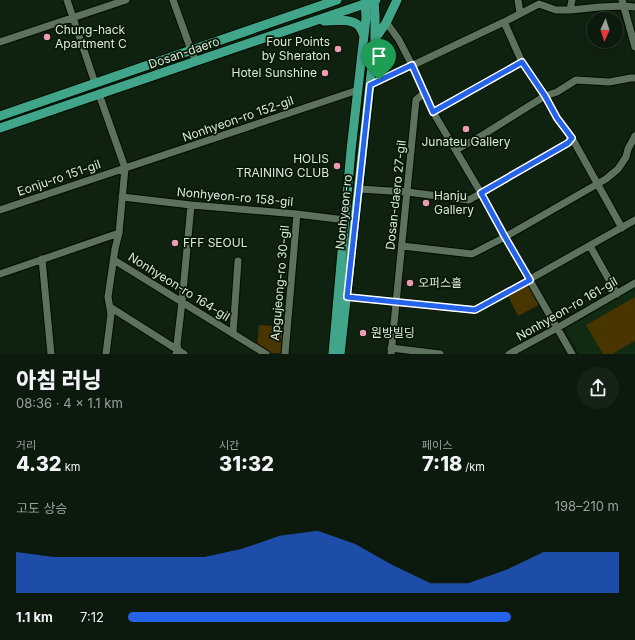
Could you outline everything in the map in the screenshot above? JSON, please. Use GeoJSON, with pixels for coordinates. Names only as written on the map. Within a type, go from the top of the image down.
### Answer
{"type":"FeatureCollection","features":[{"type":"Feature","properties":{"kind":"main road","name":"Dosan-daero"},"geometry":{"type":"LineString","coordinates":[[0,116],[337,0]]}},
{"type":"Feature","properties":{"kind":"main road"},"geometry":{"type":"LineString","coordinates":[[375,39],[386,23],[397,0]]}},
{"type":"Feature","properties":{"kind":"main road","name":"Dosan-daero"},"geometry":{"type":"LineString","coordinates":[[0,128],[314,22],[371,1]]}},
{"type":"Feature","properties":{"kind":"main road","name":"Nonhyeon-ro"},"geometry":{"type":"LineString","coordinates":[[333,354],[351,150],[366,18],[371,1]]}},
{"type":"Feature","properties":{"kind":"main road","name":"Nonhyeon-ro"},"geometry":{"type":"LineString","coordinates":[[340,354],[375,39],[375,15],[371,1]]}},
{"type":"Feature","properties":{"kind":"main road"},"geometry":{"type":"LineString","coordinates":[[314,22],[346,21],[360,27],[364,36]]}},
{"type":"Feature","properties":{"kind":"street"},"geometry":{"type":"LineString","coordinates":[[67,0],[95,83]]}},
{"type":"Feature","properties":{"kind":"street"},"geometry":{"type":"LineString","coordinates":[[0,42],[126,0]]}},
{"type":"Feature","properties":{"kind":"street"},"geometry":{"type":"LineString","coordinates":[[172,0],[196,61]]}},
{"type":"Feature","properties":{"kind":"street"},"geometry":{"type":"LineString","coordinates":[[518,0],[520,13]]}},
{"type":"Feature","properties":{"kind":"street"},"geometry":{"type":"LineString","coordinates":[[570,10],[572,0]]}},
{"type":"Feature","properties":{"kind":"street"},"geometry":{"type":"LineString","coordinates":[[623,3],[635,47]]}},
{"type":"Feature","properties":{"kind":"street"},"geometry":{"type":"LineString","coordinates":[[370,85],[504,22],[538,4],[556,10],[600,7],[623,3],[635,6]]}},
{"type":"Feature","properties":{"kind":"street"},"geometry":{"type":"LineString","coordinates":[[504,22],[522,62],[545,96],[557,118],[572,138],[622,228]]}},
{"type":"Feature","properties":{"kind":"street"},"geometry":{"type":"LineString","coordinates":[[386,23],[399,40],[433,112],[481,193],[572,354]]}},
{"type":"Feature","properties":{"kind":"street"},"geometry":{"type":"LineString","coordinates":[[433,112],[522,62]]}},
{"type":"Feature","properties":{"kind":"street"},"geometry":{"type":"LineString","coordinates":[[456,150],[545,96],[557,92],[576,80],[610,82],[635,78]]}},
{"type":"Feature","properties":{"kind":"street","name":"Nonhyeon-ro 152-gil"},"geometry":{"type":"LineString","coordinates":[[124,168],[358,90]]}},
{"type":"Feature","properties":{"kind":"street","name":"Dosan-daero 27-gil"},"geometry":{"type":"LineString","coordinates":[[391,351],[416,100],[424,93]]}},
{"type":"Feature","properties":{"kind":"street"},"geometry":{"type":"LineString","coordinates":[[99,94],[124,168],[120,233],[115,249],[108,297],[111,314],[106,354]]}},
{"type":"Feature","properties":{"kind":"street"},"geometry":{"type":"LineString","coordinates":[[402,246],[472,254],[505,237],[606,179],[618,169],[626,157],[635,136]]}},
{"type":"Feature","properties":{"kind":"street"},"geometry":{"type":"LineString","coordinates":[[359,189],[407,192],[469,200],[568,143],[572,138]]}},
{"type":"Feature","properties":{"kind":"street","name":"Eonju-ro 151-gil"},"geometry":{"type":"LineString","coordinates":[[0,210],[124,168]]}},
{"type":"Feature","properties":{"kind":"street","name":"Nonhyeon-ro 158-gil"},"geometry":{"type":"LineString","coordinates":[[122,198],[297,214],[345,220]]}},
{"type":"Feature","properties":{"kind":"street"},"geometry":{"type":"LineString","coordinates":[[179,353],[177,344],[191,205]]}},
{"type":"Feature","properties":{"kind":"street","name":"Apgujeong-ro 30-gil"},"geometry":{"type":"LineString","coordinates":[[285,354],[297,214]]}},
{"type":"Feature","properties":{"kind":"street"},"geometry":{"type":"LineString","coordinates":[[347,297],[475,310],[635,220]]}},
{"type":"Feature","properties":{"kind":"street"},"geometry":{"type":"LineString","coordinates":[[0,274],[120,233]]}},
{"type":"Feature","properties":{"kind":"street"},"geometry":{"type":"LineString","coordinates":[[590,246],[617,294]]}},
{"type":"Feature","properties":{"kind":"street"},"geometry":{"type":"LineString","coordinates":[[42,259],[51,354]]}},
{"type":"Feature","properties":{"kind":"street","name":"Nonhyeon-ro 164-gil"},"geometry":{"type":"LineString","coordinates":[[114,260],[266,354]]}},
{"type":"Feature","properties":{"kind":"street","name":"Nonhyeon-ro 164-gil"},"geometry":{"type":"LineString","coordinates":[[233,333],[238,261]]}},
{"type":"Feature","properties":{"kind":"street","name":"Nonhyeon-ro 161-gil"},"geometry":{"type":"LineString","coordinates":[[509,354],[635,283]]}},
{"type":"Feature","properties":{"kind":"street"},"geometry":{"type":"LineString","coordinates":[[110,307],[179,353]]}},
{"type":"Feature","properties":{"kind":"street"},"geometry":{"type":"LineString","coordinates":[[391,351],[409,350],[440,354]]}},
{"type":"Feature","properties":{"kind":"shaded area"},"geometry":{"type":"Polygon","coordinates":[[[623,0],[635,0],[635,39],[623,0]]]}},
{"type":"Feature","properties":{"kind":"shaded area"},"geometry":{"type":"Polygon","coordinates":[[[531,282],[542,303],[518,316],[507,294],[531,282]]]}},
{"type":"Feature","properties":{"kind":"shaded area"},"geometry":{"type":"Polygon","coordinates":[[[635,286],[635,354],[579,354],[564,326],[635,286]]]}},
{"type":"Feature","properties":{"kind":"shaded area"},"geometry":{"type":"Polygon","coordinates":[[[635,297],[635,341],[612,354],[603,354],[586,325],[635,297]]]}},
{"type":"Feature","properties":{"kind":"shaded area"},"geometry":{"type":"Polygon","coordinates":[[[259,325],[285,327],[283,353],[269,352],[257,346],[259,325]]]}},
{"type":"Feature","properties":{"kind":"place","name":"Chung-hack Apartment C"},"geometry":{"type":"Point","coordinates":[47,37]}},
{"type":"Feature","properties":{"kind":"place","name":"Four Points by Sheraton"},"geometry":{"type":"Point","coordinates":[338,49]}},
{"type":"Feature","properties":{"kind":"place","name":"Hotel Sunshine"},"geometry":{"type":"Point","coordinates":[325,73]}},
{"type":"Feature","properties":{"kind":"place","name":"Junateu Gallery"},"geometry":{"type":"Point","coordinates":[466,129]}},
{"type":"Feature","properties":{"kind":"place","name":"HOLIS TRAINING CLUB"},"geometry":{"type":"Point","coordinates":[337,166]}},
{"type":"Feature","properties":{"kind":"place","name":"Hanju Gallery"},"geometry":{"type":"Point","coordinates":[426,203]}},
{"type":"Feature","properties":{"kind":"place","name":"FFF SEOUL"},"geometry":{"type":"Point","coordinates":[175,243]}},
{"type":"Feature","properties":{"kind":"place","name":"오퍼스홀"},"geometry":{"type":"Point","coordinates":[410,283]}},
{"type":"Feature","properties":{"kind":"place","name":"원방빌딩"},"geometry":{"type":"Point","coordinates":[363,333]}},
{"type":"Feature","properties":{"kind":"route"},"geometry":{"type":"LineString","coordinates":[[522,62],[545,96],[557,118],[572,138],[568,143],[481,193],[530,280],[475,310],[347,297],[370,85],[379,80],[412,65],[433,112],[522,62]]}}]}
